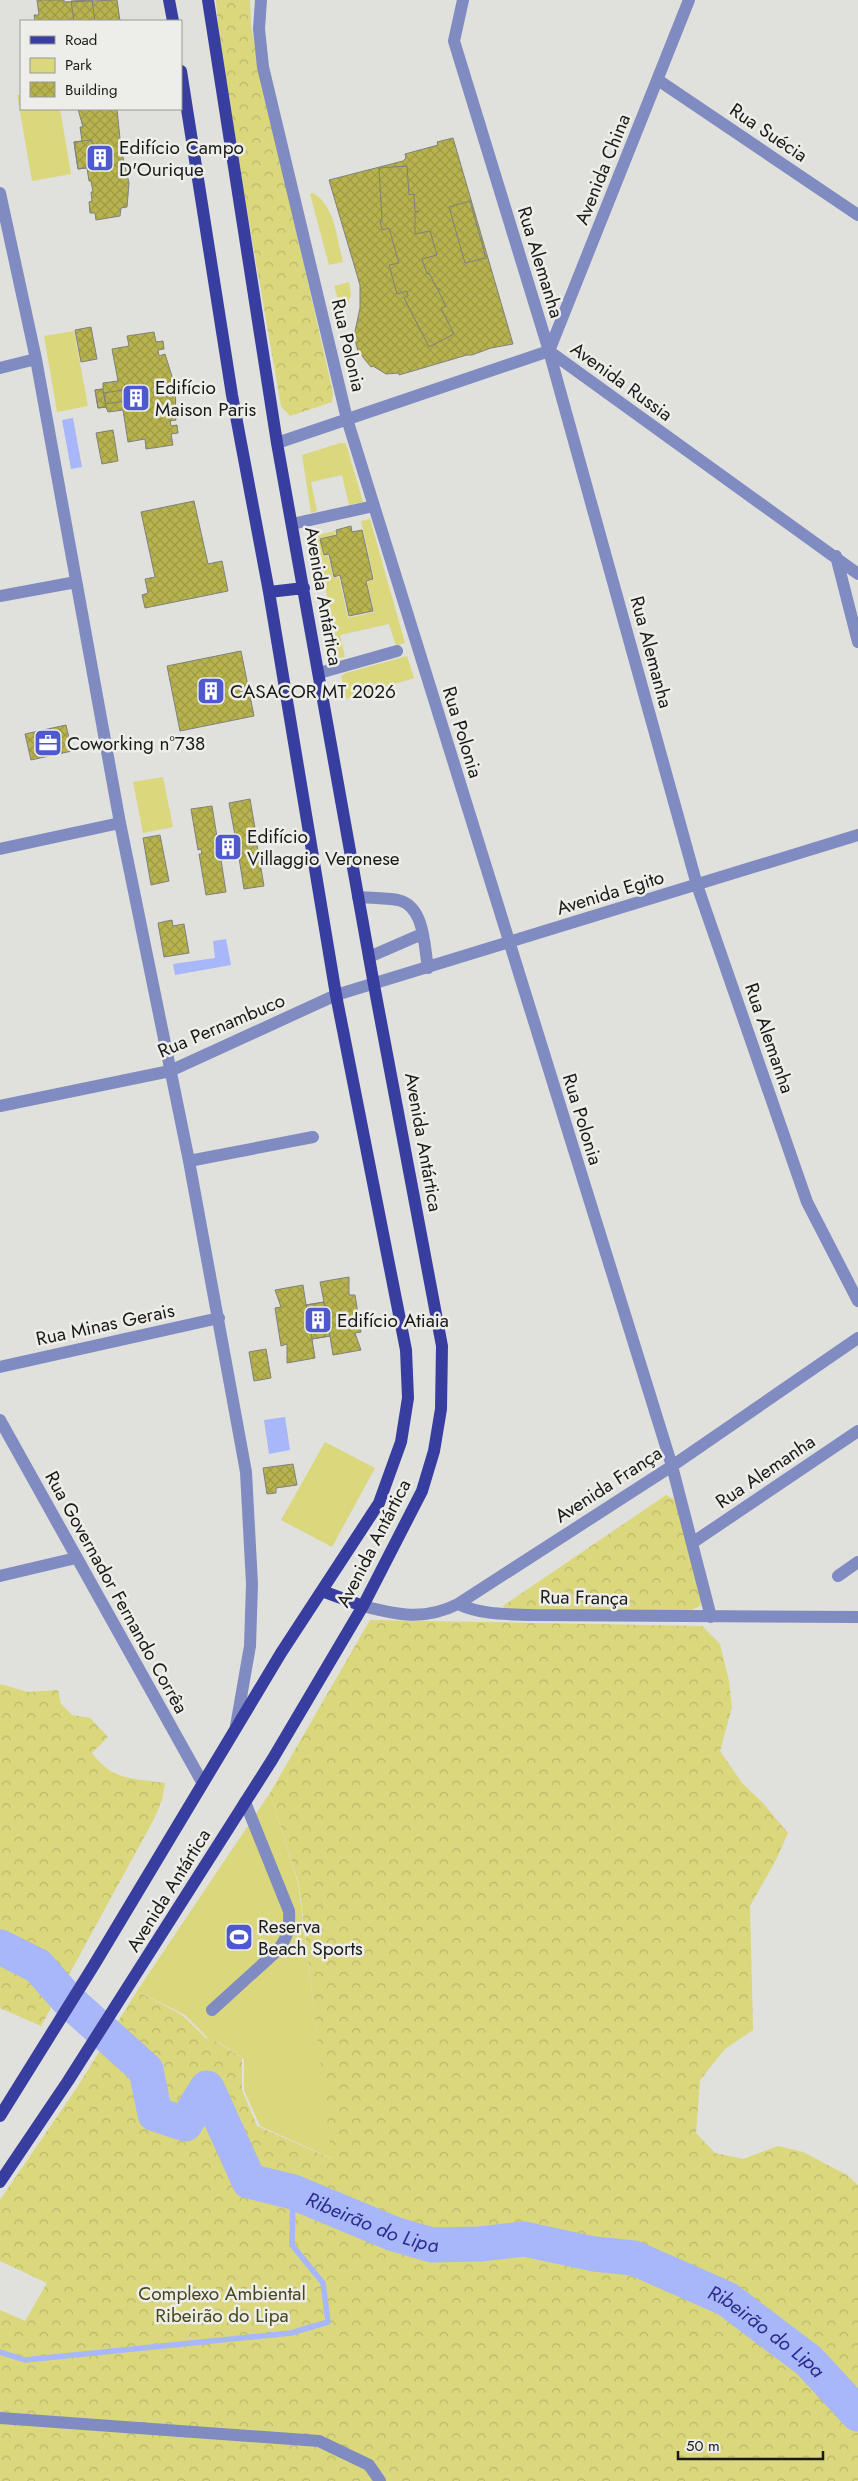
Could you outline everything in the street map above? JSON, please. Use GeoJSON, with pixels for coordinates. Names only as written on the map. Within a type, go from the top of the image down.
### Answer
{"type":"FeatureCollection","features":[{"type":"Feature","properties":{"kind":"main road"},"geometry":{"type":"LineString","coordinates":[[169,0],[173,20]]}},
{"type":"Feature","properties":{"kind":"main road","name":"Avenida Antártica"},"geometry":{"type":"LineString","coordinates":[[0,2182],[128,1988],[245,1802],[363,1606],[422,1491],[434,1451],[441,1409],[442,1346],[374,985],[277,443],[208,0]]}},
{"type":"Feature","properties":{"kind":"main road","name":"Avenida Antártica"},"geometry":{"type":"LineString","coordinates":[[0,2116],[94,1965],[281,1653],[379,1504],[401,1442],[408,1398],[406,1350],[336,995],[269,592],[232,395],[182,77]]}},
{"type":"Feature","properties":{"kind":"main road"},"geometry":{"type":"LineString","coordinates":[[269,592],[304,588]]}},
{"type":"Feature","properties":{"kind":"main road"},"geometry":{"type":"LineString","coordinates":[[322,1591],[363,1606]]}},
{"type":"Feature","properties":{"kind":"street","name":"Rua Polonia"},"geometry":{"type":"LineString","coordinates":[[261,0],[259,29],[263,68],[347,419],[672,1466]]}},
{"type":"Feature","properties":{"kind":"street","name":"Rua Alemanha"},"geometry":{"type":"LineString","coordinates":[[463,0],[454,41],[549,351],[697,885],[807,1202],[858,1301]]}},
{"type":"Feature","properties":{"kind":"street","name":"Avenida China"},"geometry":{"type":"LineString","coordinates":[[549,351],[689,0]]}},
{"type":"Feature","properties":{"kind":"street","name":"Rua Suécia"},"geometry":{"type":"LineString","coordinates":[[658,80],[858,215]]}},
{"type":"Feature","properties":{"kind":"street"},"geometry":{"type":"LineString","coordinates":[[0,194],[36,359],[120,823],[189,1161],[246,1472],[251,1539],[250,1646],[235,1730]]}},
{"type":"Feature","properties":{"kind":"street","name":"Avenida Russia"},"geometry":{"type":"LineString","coordinates":[[277,443],[549,351],[836,556],[858,574]]}},
{"type":"Feature","properties":{"kind":"street"},"geometry":{"type":"LineString","coordinates":[[0,368],[36,359]]}},
{"type":"Feature","properties":{"kind":"street"},"geometry":{"type":"LineString","coordinates":[[292,524],[374,506]]}},
{"type":"Feature","properties":{"kind":"street"},"geometry":{"type":"LineString","coordinates":[[836,556],[858,642]]}},
{"type":"Feature","properties":{"kind":"street"},"geometry":{"type":"LineString","coordinates":[[0,596],[76,582]]}},
{"type":"Feature","properties":{"kind":"street"},"geometry":{"type":"LineString","coordinates":[[319,673],[397,650]]}},
{"type":"Feature","properties":{"kind":"street"},"geometry":{"type":"LineString","coordinates":[[0,849],[120,823]]}},
{"type":"Feature","properties":{"kind":"street","name":"Avenida Egito"},"geometry":{"type":"LineString","coordinates":[[374,985],[858,835]]}},
{"type":"Feature","properties":{"kind":"street"},"geometry":{"type":"LineString","coordinates":[[358,897],[399,901],[410,906],[419,918],[428,968]]}},
{"type":"Feature","properties":{"kind":"street"},"geometry":{"type":"LineString","coordinates":[[369,956],[422,934]]}},
{"type":"Feature","properties":{"kind":"street","name":"Rua Pernambuco"},"geometry":{"type":"LineString","coordinates":[[0,1106],[170,1071],[336,995],[374,985]]}},
{"type":"Feature","properties":{"kind":"street"},"geometry":{"type":"LineString","coordinates":[[189,1161],[312,1137]]}},
{"type":"Feature","properties":{"kind":"street","name":"Rua Minas Gerais"},"geometry":{"type":"LineString","coordinates":[[0,1367],[219,1318]]}},
{"type":"Feature","properties":{"kind":"street","name":"Avenida França"},"geometry":{"type":"LineString","coordinates":[[363,1606],[421,1616],[435,1614],[458,1604],[672,1466],[858,1338]]}},
{"type":"Feature","properties":{"kind":"street","name":"Rua Governador Fernando Corrêa"},"geometry":{"type":"LineString","coordinates":[[0,1420],[202,1782]]}},
{"type":"Feature","properties":{"kind":"street","name":"Rua Alemanha"},"geometry":{"type":"LineString","coordinates":[[692,1542],[858,1431]]}},
{"type":"Feature","properties":{"kind":"street"},"geometry":{"type":"LineString","coordinates":[[672,1466],[711,1617]]}},
{"type":"Feature","properties":{"kind":"street"},"geometry":{"type":"LineString","coordinates":[[0,1576],[76,1558]]}},
{"type":"Feature","properties":{"kind":"street"},"geometry":{"type":"LineString","coordinates":[[838,1576],[858,1562]]}},
{"type":"Feature","properties":{"kind":"street","name":"Rua França"},"geometry":{"type":"LineString","coordinates":[[458,1604],[471,1610],[492,1614],[858,1617]]}},
{"type":"Feature","properties":{"kind":"street"},"geometry":{"type":"LineString","coordinates":[[212,2010],[278,1950],[286,1939],[290,1924],[289,1911],[245,1802]]}},
{"type":"Feature","properties":{"kind":"street"},"geometry":{"type":"LineString","coordinates":[[0,2418],[320,2440],[370,2465],[380,2481]]}},
{"type":"Feature","properties":{"kind":"green space"},"geometry":{"type":"Polygon","coordinates":[[[216,0],[250,0],[251,25],[257,59],[333,393],[332,402],[290,416],[281,406],[221,61],[216,0]]]}},
{"type":"Feature","properties":{"kind":"green space"},"geometry":{"type":"Polygon","coordinates":[[[17,95],[20,95],[20,110],[60,110],[71,174],[32,181],[17,95]]]}},
{"type":"Feature","properties":{"kind":"green space"},"geometry":{"type":"Polygon","coordinates":[[[313,193],[331,214],[343,262],[329,265],[310,194],[313,193]]]}},
{"type":"Feature","properties":{"kind":"green space"},"geometry":{"type":"Polygon","coordinates":[[[349,282],[351,294],[346,310],[342,312],[334,286],[349,282]]]}},
{"type":"Feature","properties":{"kind":"green space"},"geometry":{"type":"Polygon","coordinates":[[[74,331],[88,406],[57,412],[44,336],[74,331]]]}},
{"type":"Feature","properties":{"kind":"green space"},"geometry":{"type":"Polygon","coordinates":[[[345,443],[347,447],[363,502],[349,505],[342,475],[311,482],[317,511],[311,513],[302,455],[345,443]]]}},
{"type":"Feature","properties":{"kind":"green space"},"geometry":{"type":"Polygon","coordinates":[[[370,519],[405,643],[396,646],[389,624],[340,635],[345,657],[338,658],[316,535],[335,531],[336,535],[320,539],[324,556],[328,555],[333,578],[339,577],[348,618],[374,612],[367,582],[374,579],[361,521],[370,519]]]}},
{"type":"Feature","properties":{"kind":"green space"},"geometry":{"type":"Polygon","coordinates":[[[407,656],[414,678],[346,699],[341,676],[407,656]]]}},
{"type":"Feature","properties":{"kind":"green space"},"geometry":{"type":"Polygon","coordinates":[[[163,777],[173,827],[143,833],[133,782],[163,777]]]}},
{"type":"Feature","properties":{"kind":"green space"},"geometry":{"type":"Polygon","coordinates":[[[325,1442],[375,1468],[332,1547],[281,1520],[325,1442]]]}},
{"type":"Feature","properties":{"kind":"green space"},"geometry":{"type":"Polygon","coordinates":[[[666,1495],[675,1500],[702,1596],[700,1606],[689,1611],[505,1612],[503,1606],[666,1495]]]}},
{"type":"Feature","properties":{"kind":"green space","name":"Complexo Ambiental Ribeirão do Lipa"},"geometry":{"type":"Polygon","coordinates":[[[370,1620],[702,1626],[720,1644],[729,1681],[732,1707],[720,1751],[742,1783],[762,1802],[788,1833],[776,1860],[750,1906],[753,2030],[725,2049],[700,2080],[696,2133],[715,2153],[743,2159],[778,2146],[803,2152],[847,2175],[858,2185],[858,2481],[0,2481],[0,2310],[25,2321],[47,2283],[0,2261],[0,2200],[78,2086],[137,1991],[182,2015],[206,2038],[217,2042],[242,2058],[242,2090],[257,2126],[332,2159],[299,1884],[270,1793],[370,1620]]]}},
{"type":"Feature","properties":{"kind":"green space"},"geometry":{"type":"Polygon","coordinates":[[[0,1684],[28,1692],[58,1690],[61,1704],[72,1715],[90,1718],[108,1737],[92,1753],[108,1769],[124,1777],[165,1783],[162,1800],[154,1819],[41,2026],[0,2008],[0,1684]]]}},
{"type":"Feature","properties":{"kind":"green space","name":"Reserva Beach Sports"},"geometry":{"type":"Polygon","coordinates":[[[270,1793],[298,1883],[333,2159],[260,2126],[244,2090],[244,2059],[220,2043],[209,2039],[185,2015],[137,1991],[270,1793]]]}},
{"type":"Feature","properties":{"kind":"water"},"geometry":{"type":"Polygon","coordinates":[[[73,418],[82,467],[71,469],[62,420],[73,418]]]}},
{"type":"Feature","properties":{"kind":"water"},"geometry":{"type":"Polygon","coordinates":[[[226,939],[231,965],[175,975],[173,964],[215,958],[213,941],[226,939]]]}},
{"type":"Feature","properties":{"kind":"water"},"geometry":{"type":"Polygon","coordinates":[[[285,1417],[290,1450],[269,1454],[264,1420],[285,1417]]]}},
{"type":"Feature","properties":{"kind":"building"},"geometry":{"type":"Polygon","coordinates":[[[37,0],[64,0],[64,2],[117,0],[120,20],[35,20],[34,15],[39,15],[37,0]]]}},
{"type":"Feature","properties":{"kind":"building"},"geometry":{"type":"Polygon","coordinates":[[[92,0],[95,20],[74,20],[71,1],[92,0]]]}},
{"type":"Feature","properties":{"kind":"building","name":"Edifício Campo D'Ourique"},"geometry":{"type":"Polygon","coordinates":[[[78,110],[117,110],[121,149],[129,183],[127,207],[121,208],[120,216],[96,220],[95,213],[90,213],[89,202],[92,201],[91,192],[93,192],[91,181],[89,181],[87,168],[78,169],[74,142],[82,141],[80,127],[83,127],[78,110]]]}},
{"type":"Feature","properties":{"kind":"building"},"geometry":{"type":"Polygon","coordinates":[[[453,138],[513,344],[491,348],[399,375],[399,373],[386,374],[373,366],[371,367],[358,351],[354,336],[360,308],[360,285],[329,180],[403,161],[406,158],[405,154],[438,145],[437,142],[453,138]]]}},
{"type":"Feature","properties":{"kind":"building"},"geometry":{"type":"Polygon","coordinates":[[[92,140],[95,166],[78,169],[74,142],[92,140]]]}},
{"type":"Feature","properties":{"kind":"building"},"geometry":{"type":"Polygon","coordinates":[[[407,166],[409,195],[414,194],[415,212],[419,211],[415,213],[415,234],[430,231],[437,255],[422,259],[427,274],[429,273],[437,289],[440,289],[438,290],[446,306],[441,308],[454,334],[429,347],[404,298],[408,296],[407,291],[397,294],[389,265],[399,263],[389,228],[382,230],[380,221],[382,221],[379,168],[407,166]]]}},
{"type":"Feature","properties":{"kind":"building"},"geometry":{"type":"Polygon","coordinates":[[[470,201],[486,258],[465,263],[449,207],[470,201]]]}},
{"type":"Feature","properties":{"kind":"building"},"geometry":{"type":"Polygon","coordinates":[[[91,327],[97,359],[81,362],[75,330],[91,327]]]}},
{"type":"Feature","properties":{"kind":"building","name":"Edifício Maison Paris"},"geometry":{"type":"Polygon","coordinates":[[[154,332],[156,342],[163,341],[164,349],[158,350],[159,356],[165,354],[175,386],[176,420],[170,421],[171,426],[177,425],[178,433],[171,434],[173,445],[146,449],[145,439],[128,442],[123,410],[108,412],[106,407],[98,408],[95,390],[103,389],[103,383],[118,381],[112,349],[129,346],[127,336],[154,332]]]}},
{"type":"Feature","properties":{"kind":"building"},"geometry":{"type":"Polygon","coordinates":[[[140,387],[142,398],[106,404],[104,393],[140,387]]]}},
{"type":"Feature","properties":{"kind":"building"},"geometry":{"type":"Polygon","coordinates":[[[103,389],[106,407],[98,408],[95,390],[103,389]]]}},
{"type":"Feature","properties":{"kind":"building"},"geometry":{"type":"Polygon","coordinates":[[[113,430],[118,461],[102,464],[96,433],[113,430]]]}},
{"type":"Feature","properties":{"kind":"building"},"geometry":{"type":"Polygon","coordinates":[[[194,501],[208,564],[222,561],[228,591],[145,608],[142,595],[148,593],[145,579],[155,577],[141,512],[194,501]]]}},
{"type":"Feature","properties":{"kind":"building"},"geometry":{"type":"Polygon","coordinates":[[[351,526],[352,532],[362,530],[373,579],[366,581],[373,611],[349,616],[340,575],[334,577],[329,554],[324,555],[320,539],[337,535],[336,530],[351,526]]]}},
{"type":"Feature","properties":{"kind":"building","name":"CASACOR MT 2026"},"geometry":{"type":"Polygon","coordinates":[[[241,651],[254,716],[180,731],[167,666],[241,651]]]}},
{"type":"Feature","properties":{"kind":"building","name":"Coworking n°738"},"geometry":{"type":"Polygon","coordinates":[[[66,725],[72,751],[31,760],[25,734],[66,725]]]}},
{"type":"Feature","properties":{"kind":"building","name":"Edifício Villaggio Veronese"},"geometry":{"type":"Polygon","coordinates":[[[250,799],[257,840],[254,841],[254,845],[257,845],[264,886],[244,889],[239,858],[221,860],[226,892],[206,895],[199,854],[202,854],[201,849],[198,850],[191,809],[212,806],[217,837],[235,835],[229,803],[250,799]]]}},
{"type":"Feature","properties":{"kind":"building"},"geometry":{"type":"Polygon","coordinates":[[[160,835],[169,881],[151,885],[143,838],[160,835]]]}},
{"type":"Feature","properties":{"kind":"building"},"geometry":{"type":"Polygon","coordinates":[[[172,920],[173,926],[184,924],[189,953],[164,957],[158,923],[172,920]]]}},
{"type":"Feature","properties":{"kind":"building","name":"Edifício Atiaia"},"geometry":{"type":"Polygon","coordinates":[[[349,1277],[349,1295],[355,1295],[361,1332],[355,1333],[361,1350],[333,1355],[330,1336],[312,1339],[315,1358],[287,1363],[287,1344],[281,1346],[275,1308],[281,1307],[275,1290],[303,1285],[306,1305],[324,1302],[320,1282],[349,1277]]]}},
{"type":"Feature","properties":{"kind":"building"},"geometry":{"type":"Polygon","coordinates":[[[324,1302],[330,1336],[312,1339],[306,1305],[324,1302]]]}},
{"type":"Feature","properties":{"kind":"building"},"geometry":{"type":"Polygon","coordinates":[[[266,1349],[271,1378],[254,1381],[249,1352],[266,1349]]]}},
{"type":"Feature","properties":{"kind":"building"},"geometry":{"type":"Polygon","coordinates":[[[293,1464],[297,1485],[276,1488],[276,1493],[267,1494],[263,1468],[293,1464]]]}},
{"type":"Feature","properties":{"kind":"waterway","name":"Ribeirão do Lipa"},"geometry":{"type":"LineString","coordinates":[[0,1947],[38,1966],[68,2000],[146,2070],[155,2114],[185,2124],[207,2088],[249,2181],[293,2192],[394,2234],[432,2245],[480,2244],[524,2239],[594,2254],[634,2258],[727,2299],[809,2361],[858,2414]]}},
{"type":"Feature","properties":{"kind":"waterway"},"geometry":{"type":"LineString","coordinates":[[0,2352],[25,2360],[291,2333],[328,2322],[323,2283],[292,2245],[293,2192]]}},
{"type":"Feature","properties":{"kind":"place","name":"Edifício Campo D'Ourique"},"geometry":{"type":"Point","coordinates":[100,158]}},
{"type":"Feature","properties":{"kind":"place","name":"Edifício Maison Paris"},"geometry":{"type":"Point","coordinates":[136,398]}},
{"type":"Feature","properties":{"kind":"place","name":"CASACOR MT 2026"},"geometry":{"type":"Point","coordinates":[211,691]}},
{"type":"Feature","properties":{"kind":"place","name":"Coworking n°738"},"geometry":{"type":"Point","coordinates":[48,743]}},
{"type":"Feature","properties":{"kind":"place","name":"Edifício Villaggio Veronese"},"geometry":{"type":"Point","coordinates":[228,847]}},
{"type":"Feature","properties":{"kind":"place","name":"Edifício Atiaia"},"geometry":{"type":"Point","coordinates":[318,1320]}},
{"type":"Feature","properties":{"kind":"place","name":"Reserva Beach Sports"},"geometry":{"type":"Point","coordinates":[239,1937]}}]}
